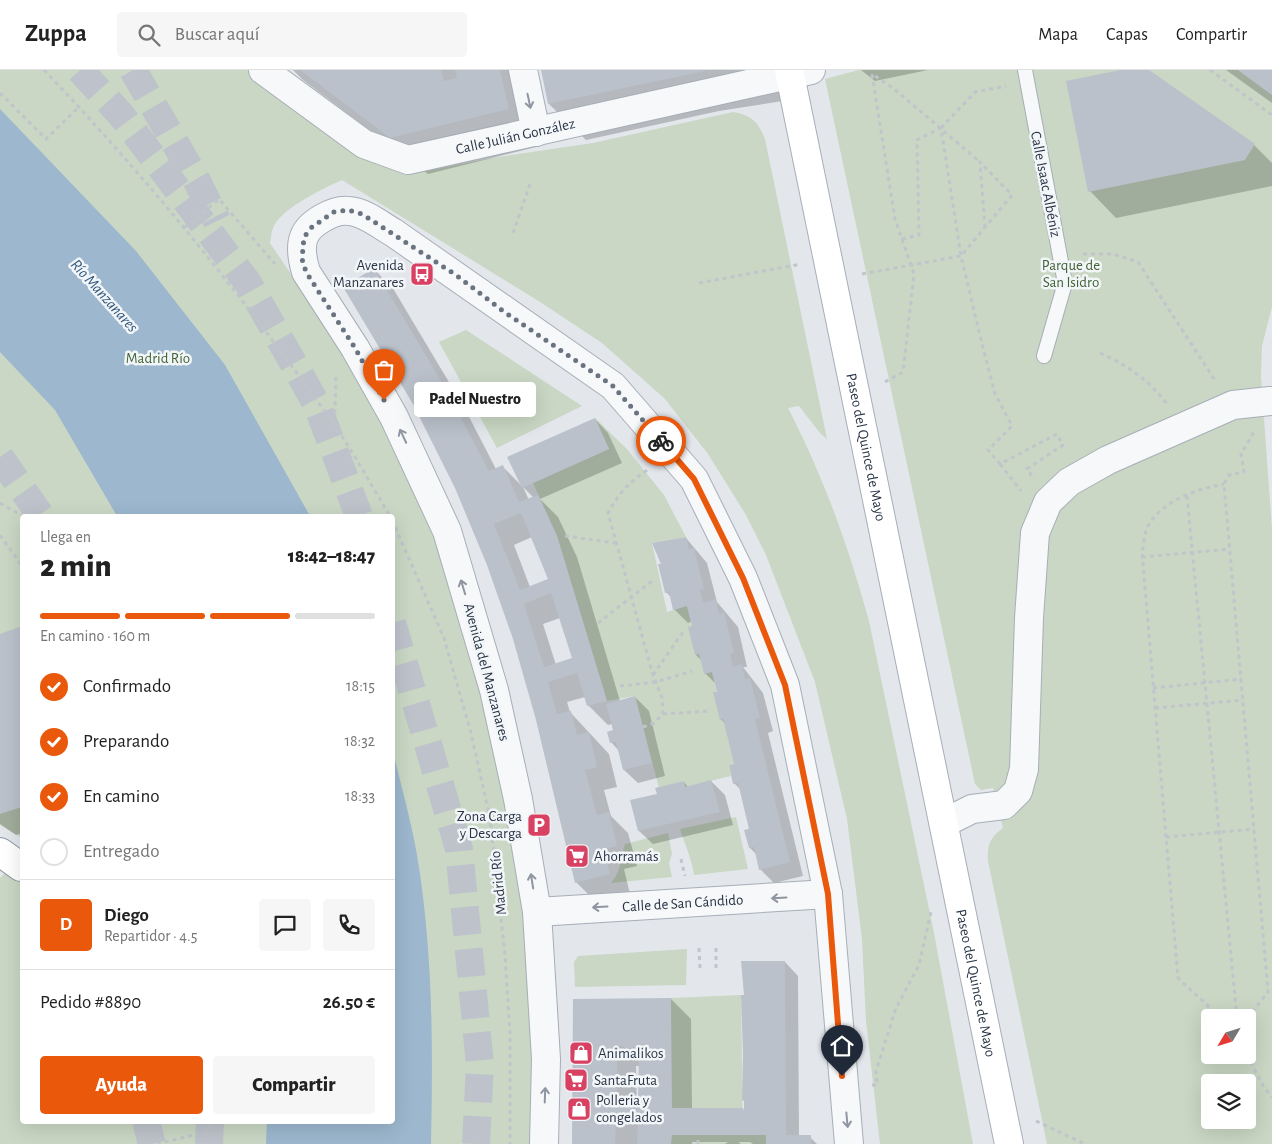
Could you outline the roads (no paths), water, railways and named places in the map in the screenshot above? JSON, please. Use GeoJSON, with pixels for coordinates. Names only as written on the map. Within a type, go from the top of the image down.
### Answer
{"type":"FeatureCollection","features":[{"type":"Feature","properties":{"kind":"street","name":"Calle Julián González"},"geometry":{"type":"LineString","coordinates":[[263,70],[364,144],[408,160],[797,72]]}},
{"type":"Feature","properties":{"kind":"street"},"geometry":{"type":"LineString","coordinates":[[523,70],[536,132]]}},
{"type":"Feature","properties":{"kind":"street","name":"Paseo del Quince de Mayo"},"geometry":{"type":"LineString","coordinates":[[797,72],[944,823],[1010,1144]]}},
{"type":"Feature","properties":{"kind":"street","name":"Avenida del Manzanares"},"geometry":{"type":"LineString","coordinates":[[544,1144],[546,1059],[537,912],[518,799],[494,690],[447,532],[394,417],[355,348],[306,272],[302,259],[304,237],[323,218],[334,212],[348,210],[362,214],[394,233],[613,386],[694,479],[743,578],[785,685],[828,894]]}},
{"type":"Feature","properties":{"kind":"street"},"geometry":{"type":"LineString","coordinates":[[944,823],[972,809],[1004,805],[1018,791],[1024,769],[1029,618],[1035,533],[1048,502],[1069,482],[1108,460],[1233,405],[1271,403]]}},
{"type":"Feature","properties":{"kind":"street"},"geometry":{"type":"LineString","coordinates":[[828,894],[849,1144]]}},
{"type":"Feature","properties":{"kind":"street","name":"Calle de San Cándido"},"geometry":{"type":"LineString","coordinates":[[537,912],[828,894]]}},
{"type":"Feature","properties":{"kind":"lane","name":"Calle Isaac Albéniz"},"geometry":{"type":"LineString","coordinates":[[1025,70],[1065,283],[1044,356]]}},
{"type":"Feature","properties":{"kind":"water","name":"Río Manzanares"},"geometry":{"type":"Polygon","coordinates":[[[0,109],[136,251],[225,365],[309,514],[116,514],[55,410],[0,352],[0,109]]]}},
{"type":"Feature","properties":{"kind":"water"},"geometry":{"type":"Polygon","coordinates":[[[395,759],[415,842],[426,927],[432,1035],[431,1144],[266,1144],[267,1124],[395,1124],[395,759]]]}},
{"type":"Feature","properties":{"kind":"tunnel"},"geometry":{"type":"LineString","coordinates":[[80,70],[122,116],[248,283],[317,405],[358,514]]}},
{"type":"Feature","properties":{"kind":"tunnel"},"geometry":{"type":"LineString","coordinates":[[133,70],[197,181],[217,221]]}},
{"type":"Feature","properties":{"kind":"tunnel"},"geometry":{"type":"LineString","coordinates":[[0,457],[40,514]]}},
{"type":"Feature","properties":{"kind":"tunnel"},"geometry":{"type":"LineString","coordinates":[[395,633],[459,849],[480,1065],[476,1144]]}},
{"type":"Feature","properties":{"kind":"tunnel"},"geometry":{"type":"LineString","coordinates":[[147,1124],[152,1144]]}},
{"type":"Feature","properties":{"kind":"tunnel"},"geometry":{"type":"LineString","coordinates":[[209,1144],[210,1124]]}},
{"type":"Feature","properties":{"kind":"place","name":"Avenida Manzanares"},"geometry":{"type":"Point","coordinates":[422,274]}},
{"type":"Feature","properties":{"kind":"place","name":"Padel Nuestro"},"geometry":{"type":"Point","coordinates":[384,400]}},
{"type":"Feature","properties":{"kind":"place","name":"Zona Carga y Descarga"},"geometry":{"type":"Point","coordinates":[539,825]}},
{"type":"Feature","properties":{"kind":"place","name":"Ahorramás"},"geometry":{"type":"Point","coordinates":[577,856]}},
{"type":"Feature","properties":{"kind":"place","name":"Animalikos"},"geometry":{"type":"Point","coordinates":[581,1053]}},
{"type":"Feature","properties":{"kind":"place","name":"SantaFruta"},"geometry":{"type":"Point","coordinates":[576,1080]}},
{"type":"Feature","properties":{"kind":"place","name":"Polleria y congelados"},"geometry":{"type":"Point","coordinates":[579,1109]}},
{"type":"Feature","properties":{"kind":"park label","name":"Parque de San Isidro"},"geometry":{"type":"Point","coordinates":[1071,274]}},
{"type":"Feature","properties":{"kind":"park label","name":"Madrid Río"},"geometry":{"type":"Point","coordinates":[158,358]}}]}
